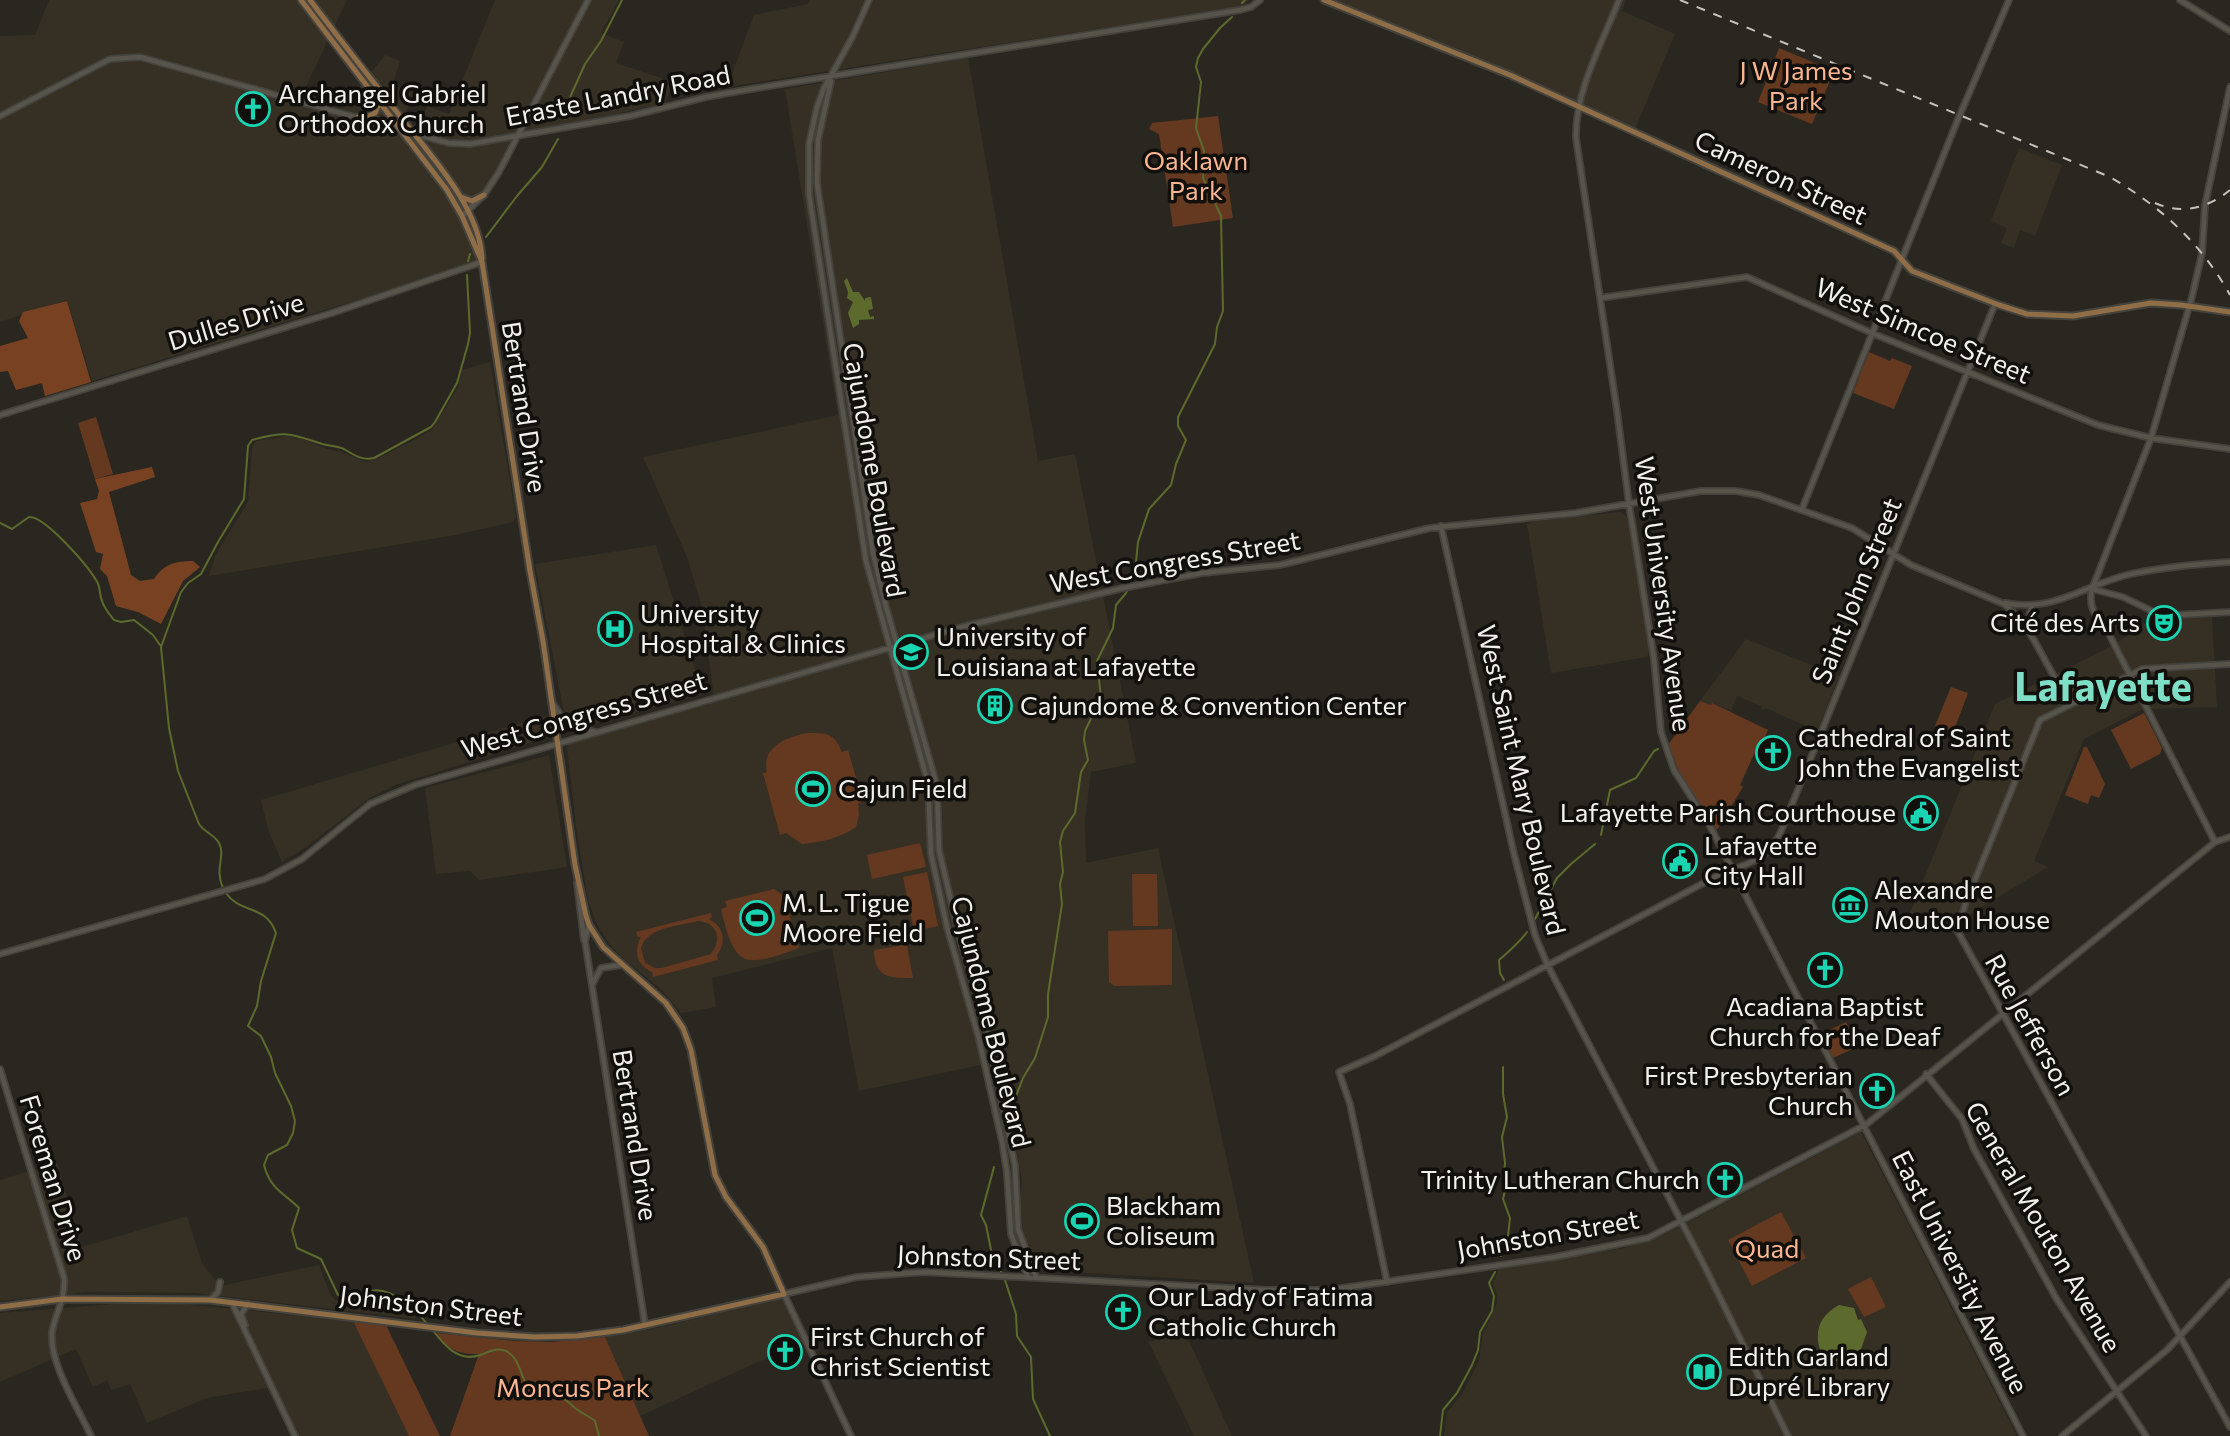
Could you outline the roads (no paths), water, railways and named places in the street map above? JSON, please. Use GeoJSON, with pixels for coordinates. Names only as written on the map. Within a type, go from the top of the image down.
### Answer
{"type":"FeatureCollection","features":[{"type":"Feature","properties":{"kind":"main road","name":"Bertrand Drive"},"geometry":{"type":"LineString","coordinates":[[301,0],[447,190],[463,216],[482,262],[577,875],[589,925]]}},
{"type":"Feature","properties":{"kind":"main road"},"geometry":{"type":"LineString","coordinates":[[310,0],[459,196],[482,249],[482,262]]}},
{"type":"Feature","properties":{"kind":"main road","name":"Cameron Street"},"geometry":{"type":"LineString","coordinates":[[1324,0],[1444,47],[1578,106],[1897,252],[1912,271],[1995,304],[2019,312],[2055,317],[2084,315],[2151,303],[2230,312]]}},
{"type":"Feature","properties":{"kind":"main road"},"geometry":{"type":"LineString","coordinates":[[358,117],[375,113],[378,107],[376,97]]}},
{"type":"Feature","properties":{"kind":"main road"},"geometry":{"type":"LineString","coordinates":[[459,196],[472,201],[484,195]]}},
{"type":"Feature","properties":{"kind":"main road"},"geometry":{"type":"LineString","coordinates":[[589,925],[603,947],[666,1003],[683,1028],[694,1061],[715,1175],[726,1197],[763,1247],[784,1294]]}},
{"type":"Feature","properties":{"kind":"main road","name":"Johnston Street"},"geometry":{"type":"LineString","coordinates":[[0,1307],[62,1299],[210,1300],[535,1337],[588,1335],[784,1294]]}},
{"type":"Feature","properties":{"kind":"street"},"geometry":{"type":"LineString","coordinates":[[463,216],[484,195],[499,172],[588,0]]}},
{"type":"Feature","properties":{"kind":"street","name":"Cajundome Boulevard"},"geometry":{"type":"LineString","coordinates":[[869,0],[823,91],[810,137],[809,194],[866,561],[929,789],[929,841],[937,881],[982,1053],[1004,1151],[1011,1234],[1028,1277]]}},
{"type":"Feature","properties":{"kind":"street","name":"Eraste Landry Road"},"geometry":{"type":"LineString","coordinates":[[0,116],[97,64],[122,56],[140,57],[463,145],[630,116],[712,95],[1240,10],[1250,8],[1260,0]]}},
{"type":"Feature","properties":{"kind":"street","name":"West University Avenue"},"geometry":{"type":"LineString","coordinates":[[1619,0],[1578,106],[1577,144],[1654,659],[1662,738],[1674,769],[1710,826],[1862,1126]]}},
{"type":"Feature","properties":{"kind":"street"},"geometry":{"type":"LineString","coordinates":[[1802,509],[2009,0]]}},
{"type":"Feature","properties":{"kind":"street"},"geometry":{"type":"LineString","coordinates":[[2180,0],[2230,31]]}},
{"type":"Feature","properties":{"kind":"street","name":"Cajundome Boulevard"},"geometry":{"type":"LineString","coordinates":[[832,77],[818,140],[819,198],[873,553],[935,778],[939,802],[939,850],[991,1051],[1012,1150],[1017,1182],[1018,1229],[1036,1277]]}},
{"type":"Feature","properties":{"kind":"street"},"geometry":{"type":"LineString","coordinates":[[2215,842],[2113,642],[2091,609],[2092,589],[2151,438],[2189,306],[2202,253],[2205,205],[2230,87]]}},
{"type":"Feature","properties":{"kind":"street","name":"Dulles Drive"},"geometry":{"type":"LineString","coordinates":[[0,415],[332,313],[482,262]]}},
{"type":"Feature","properties":{"kind":"street","name":"West Simcoe Street"},"geometry":{"type":"LineString","coordinates":[[1600,298],[1747,277],[1874,334],[2098,425],[2151,438],[2230,449]]}},
{"type":"Feature","properties":{"kind":"street","name":"Saint John Street"},"geometry":{"type":"LineString","coordinates":[[1387,1282],[1350,1104],[1339,1072],[1375,1056],[1547,964],[1732,870],[1759,860],[1771,850],[1778,839],[1995,304]]}},
{"type":"Feature","properties":{"kind":"street","name":"West Congress Street"},"geometry":{"type":"LineString","coordinates":[[0,954],[265,879],[302,859],[361,810],[382,797],[415,785],[1009,614],[1133,585],[1202,573],[1280,565],[1441,526],[1576,513],[1701,491],[1736,491],[1768,497],[1859,532],[1910,565],[2001,602],[2021,619],[2035,642]]}},
{"type":"Feature","properties":{"kind":"street","name":"West Saint Mary Boulevard"},"geometry":{"type":"LineString","coordinates":[[1441,526],[1514,854],[1535,935],[1547,964],[1788,1436]]}},
{"type":"Feature","properties":{"kind":"street"},"geometry":{"type":"LineString","coordinates":[[2001,602],[2032,606],[2063,600],[2131,574],[2230,562]]}},
{"type":"Feature","properties":{"kind":"street"},"geometry":{"type":"LineString","coordinates":[[2092,589],[2123,597],[2156,613],[2176,615],[2230,612]]}},
{"type":"Feature","properties":{"kind":"street"},"geometry":{"type":"LineString","coordinates":[[2032,606],[2029,626],[2068,704]]}},
{"type":"Feature","properties":{"kind":"street","name":"Rue Jefferson"},"geometry":{"type":"LineString","coordinates":[[2230,664],[2144,669],[2068,704],[2038,722],[1957,926],[2002,1013],[2230,1427]]}},
{"type":"Feature","properties":{"kind":"street"},"geometry":{"type":"LineString","coordinates":[[552,701],[567,726],[596,732]]}},
{"type":"Feature","properties":{"kind":"street"},"geometry":{"type":"LineString","coordinates":[[916,741],[930,778],[935,778]]}},
{"type":"Feature","properties":{"kind":"street","name":"Johnston Street"},"geometry":{"type":"LineString","coordinates":[[784,1294],[845,1280],[893,1273],[924,1272],[1300,1291],[1336,1289],[1616,1246],[1652,1237],[1862,1126],[2215,842],[2230,837]]}},
{"type":"Feature","properties":{"kind":"street","name":"Bertrand Drive"},"geometry":{"type":"LineString","coordinates":[[577,875],[582,936],[587,950]]}},
{"type":"Feature","properties":{"kind":"street","name":"Bertrand Drive"},"geometry":{"type":"LineString","coordinates":[[589,925],[585,935],[587,950],[645,1325]]}},
{"type":"Feature","properties":{"kind":"street"},"geometry":{"type":"LineString","coordinates":[[592,984],[601,968],[621,965]]}},
{"type":"Feature","properties":{"kind":"street"},"geometry":{"type":"LineString","coordinates":[[982,1053],[991,1051]]}},
{"type":"Feature","properties":{"kind":"street","name":"Foreman Drive"},"geometry":{"type":"LineString","coordinates":[[0,1069],[64,1276],[65,1290],[52,1332],[54,1354],[91,1436]]}},
{"type":"Feature","properties":{"kind":"street","name":"General Mouton Avenue"},"geometry":{"type":"LineString","coordinates":[[1926,1074],[1962,1119],[1974,1149],[2056,1298],[2146,1436]]}},
{"type":"Feature","properties":{"kind":"street","name":"East University Avenue"},"geometry":{"type":"LineString","coordinates":[[1862,1126],[2024,1436]]}},
{"type":"Feature","properties":{"kind":"street"},"geometry":{"type":"LineString","coordinates":[[1004,1151],[1012,1150]]}},
{"type":"Feature","properties":{"kind":"street"},"geometry":{"type":"LineString","coordinates":[[210,1300],[218,1292],[219,1282]]}},
{"type":"Feature","properties":{"kind":"street"},"geometry":{"type":"LineString","coordinates":[[2062,1436],[2152,1363],[2230,1282]]}},
{"type":"Feature","properties":{"kind":"street"},"geometry":{"type":"LineString","coordinates":[[784,1294],[850,1436]]}},
{"type":"Feature","properties":{"kind":"street"},"geometry":{"type":"LineString","coordinates":[[231,1302],[295,1436]]}},
{"type":"Feature","properties":{"kind":"street"},"geometry":{"type":"LineString","coordinates":[[248,1304],[241,1315],[272,1387]]}},
{"type":"Feature","properties":{"kind":"waterway"},"geometry":{"type":"LineString","coordinates":[[565,119],[571,95],[585,64],[601,41],[622,0]]}},
{"type":"Feature","properties":{"kind":"waterway"},"geometry":{"type":"LineString","coordinates":[[1242,3],[1245,0]]}},
{"type":"Feature","properties":{"kind":"waterway"},"geometry":{"type":"LineString","coordinates":[[1013,1104],[1023,1078],[1035,1058],[1048,1017],[1048,994],[1062,904],[1060,842],[1063,831],[1075,813],[1081,772],[1088,760],[1085,731],[1101,698],[1097,661],[1113,628],[1116,605],[1126,593],[1135,572],[1138,542],[1149,509],[1171,485],[1186,440],[1178,426],[1178,417],[1215,344],[1223,311],[1221,216],[1203,178],[1204,151],[1196,128],[1201,82],[1196,67],[1203,49],[1232,17]]}},
{"type":"Feature","properties":{"kind":"waterway"},"geometry":{"type":"LineString","coordinates":[[486,237],[542,167],[558,139]]}},
{"type":"Feature","properties":{"kind":"waterway"},"geometry":{"type":"LineString","coordinates":[[468,261],[470,254]]}},
{"type":"Feature","properties":{"kind":"waterway"},"geometry":{"type":"LineString","coordinates":[[223,888],[220,874],[221,848],[217,840],[199,824],[178,771],[169,728],[161,647],[181,592],[201,574],[244,499],[248,446],[252,440],[281,434],[295,436],[342,448],[358,457],[370,459],[431,427],[457,383],[468,344],[470,333],[467,275]]}},
{"type":"Feature","properties":{"kind":"waterway"},"geometry":{"type":"LineString","coordinates":[[0,523],[12,529],[29,517],[45,524],[65,542],[91,573],[99,585],[104,606],[114,620],[134,620],[153,635],[160,645]]}},
{"type":"Feature","properties":{"kind":"waterway"},"geometry":{"type":"LineString","coordinates":[[1601,835],[1610,790],[1636,778],[1658,749]]}},
{"type":"Feature","properties":{"kind":"waterway"},"geometry":{"type":"LineString","coordinates":[[1535,919],[1557,878],[1595,844]]}},
{"type":"Feature","properties":{"kind":"waterway"},"geometry":{"type":"LineString","coordinates":[[226,893],[238,904],[266,917],[276,933],[261,981],[257,1006],[248,1026],[261,1036],[295,1121],[287,1145],[268,1155],[264,1165],[278,1190],[299,1208],[292,1230],[297,1248],[321,1259],[338,1295],[347,1297],[371,1291],[387,1292],[410,1307],[428,1325]]}},
{"type":"Feature","properties":{"kind":"waterway"},"geometry":{"type":"LineString","coordinates":[[1504,980],[1500,973],[1499,960],[1527,932]]}},
{"type":"Feature","properties":{"kind":"waterway"},"geometry":{"type":"LineString","coordinates":[[1501,1256],[1508,1236],[1510,1218],[1503,1199],[1507,1182],[1504,1175],[1502,1137],[1507,1117],[1503,1094],[1503,1067]]}},
{"type":"Feature","properties":{"kind":"waterway"},"geometry":{"type":"LineString","coordinates":[[994,1167],[981,1215],[991,1250],[1005,1280],[1016,1314],[1017,1336],[1031,1357],[1033,1399],[1050,1436]]}},
{"type":"Feature","properties":{"kind":"waterway"},"geometry":{"type":"LineString","coordinates":[[1440,1436],[1443,1410],[1457,1393],[1472,1365],[1478,1350],[1480,1332],[1492,1311],[1494,1296],[1489,1283],[1495,1272]]}},
{"type":"Feature","properties":{"kind":"waterway"},"geometry":{"type":"LineString","coordinates":[[432,1329],[446,1346],[458,1354],[472,1357],[496,1350],[506,1351],[516,1360],[533,1393],[540,1398],[563,1398],[595,1421],[599,1436]]}},
{"type":"Feature","properties":{"kind":"railway"},"geometry":{"type":"LineString","coordinates":[[1680,0],[2110,177],[2146,200],[2178,228],[2206,259],[2230,295]]}},
{"type":"Feature","properties":{"kind":"railway"},"geometry":{"type":"LineString","coordinates":[[2155,203],[2175,209],[2194,208],[2213,201],[2230,190]]}},
{"type":"Feature","properties":{"kind":"place","name":"Archangel Gabriel Orthodox Church"},"geometry":{"type":"Point","coordinates":[253,109]}},
{"type":"Feature","properties":{"kind":"place","name":"Cité des Arts"},"geometry":{"type":"Point","coordinates":[2164,623]}},
{"type":"Feature","properties":{"kind":"place","name":"University Hospital & Clinics"},"geometry":{"type":"Point","coordinates":[615,629]}},
{"type":"Feature","properties":{"kind":"place","name":"University of Louisiana at Lafayette"},"geometry":{"type":"Point","coordinates":[911,652]}},
{"type":"Feature","properties":{"kind":"place","name":"Cajundome & Convention Center"},"geometry":{"type":"Point","coordinates":[995,706]}},
{"type":"Feature","properties":{"kind":"place","name":"Cathedral of Saint John the Evangelist"},"geometry":{"type":"Point","coordinates":[1773,753]}},
{"type":"Feature","properties":{"kind":"place","name":"Cajun Field"},"geometry":{"type":"Point","coordinates":[813,789]}},
{"type":"Feature","properties":{"kind":"place","name":"Lafayette Parish Courthouse"},"geometry":{"type":"Point","coordinates":[1921,813]}},
{"type":"Feature","properties":{"kind":"place","name":"Lafayette City Hall"},"geometry":{"type":"Point","coordinates":[1680,861]}},
{"type":"Feature","properties":{"kind":"place","name":"Alexandre Mouton House"},"geometry":{"type":"Point","coordinates":[1850,905]}},
{"type":"Feature","properties":{"kind":"place","name":"M. L. Tigue Moore Field"},"geometry":{"type":"Point","coordinates":[757,918]}},
{"type":"Feature","properties":{"kind":"place","name":"Acadiana Baptist Church for the Deaf"},"geometry":{"type":"Point","coordinates":[1825,970]}},
{"type":"Feature","properties":{"kind":"place","name":"First Presbyterian Church"},"geometry":{"type":"Point","coordinates":[1877,1091]}},
{"type":"Feature","properties":{"kind":"place","name":"Trinity Lutheran Church"},"geometry":{"type":"Point","coordinates":[1725,1180]}},
{"type":"Feature","properties":{"kind":"place","name":"Blackham Coliseum"},"geometry":{"type":"Point","coordinates":[1082,1221]}},
{"type":"Feature","properties":{"kind":"place","name":"Our Lady of Fatima Catholic Church"},"geometry":{"type":"Point","coordinates":[1123,1312]}},
{"type":"Feature","properties":{"kind":"place","name":"First Church of Christ Scientist"},"geometry":{"type":"Point","coordinates":[785,1352]}},
{"type":"Feature","properties":{"kind":"place","name":"Edith Garland Dupré Library"},"geometry":{"type":"Point","coordinates":[1704,1372]}},
{"type":"Feature","properties":{"kind":"district","name":"Lafayette"},"geometry":{"type":"Point","coordinates":[2103,687]}},
{"type":"Feature","properties":{"kind":"park label","name":"J W James Park"},"geometry":{"type":"Point","coordinates":[1796,86]}},
{"type":"Feature","properties":{"kind":"park label","name":"Oaklawn Park"},"geometry":{"type":"Point","coordinates":[1196,176]}},
{"type":"Feature","properties":{"kind":"park label","name":"Quad"},"geometry":{"type":"Point","coordinates":[1767,1249]}},
{"type":"Feature","properties":{"kind":"park label","name":"Moncus Park"},"geometry":{"type":"Point","coordinates":[573,1388]}}]}
